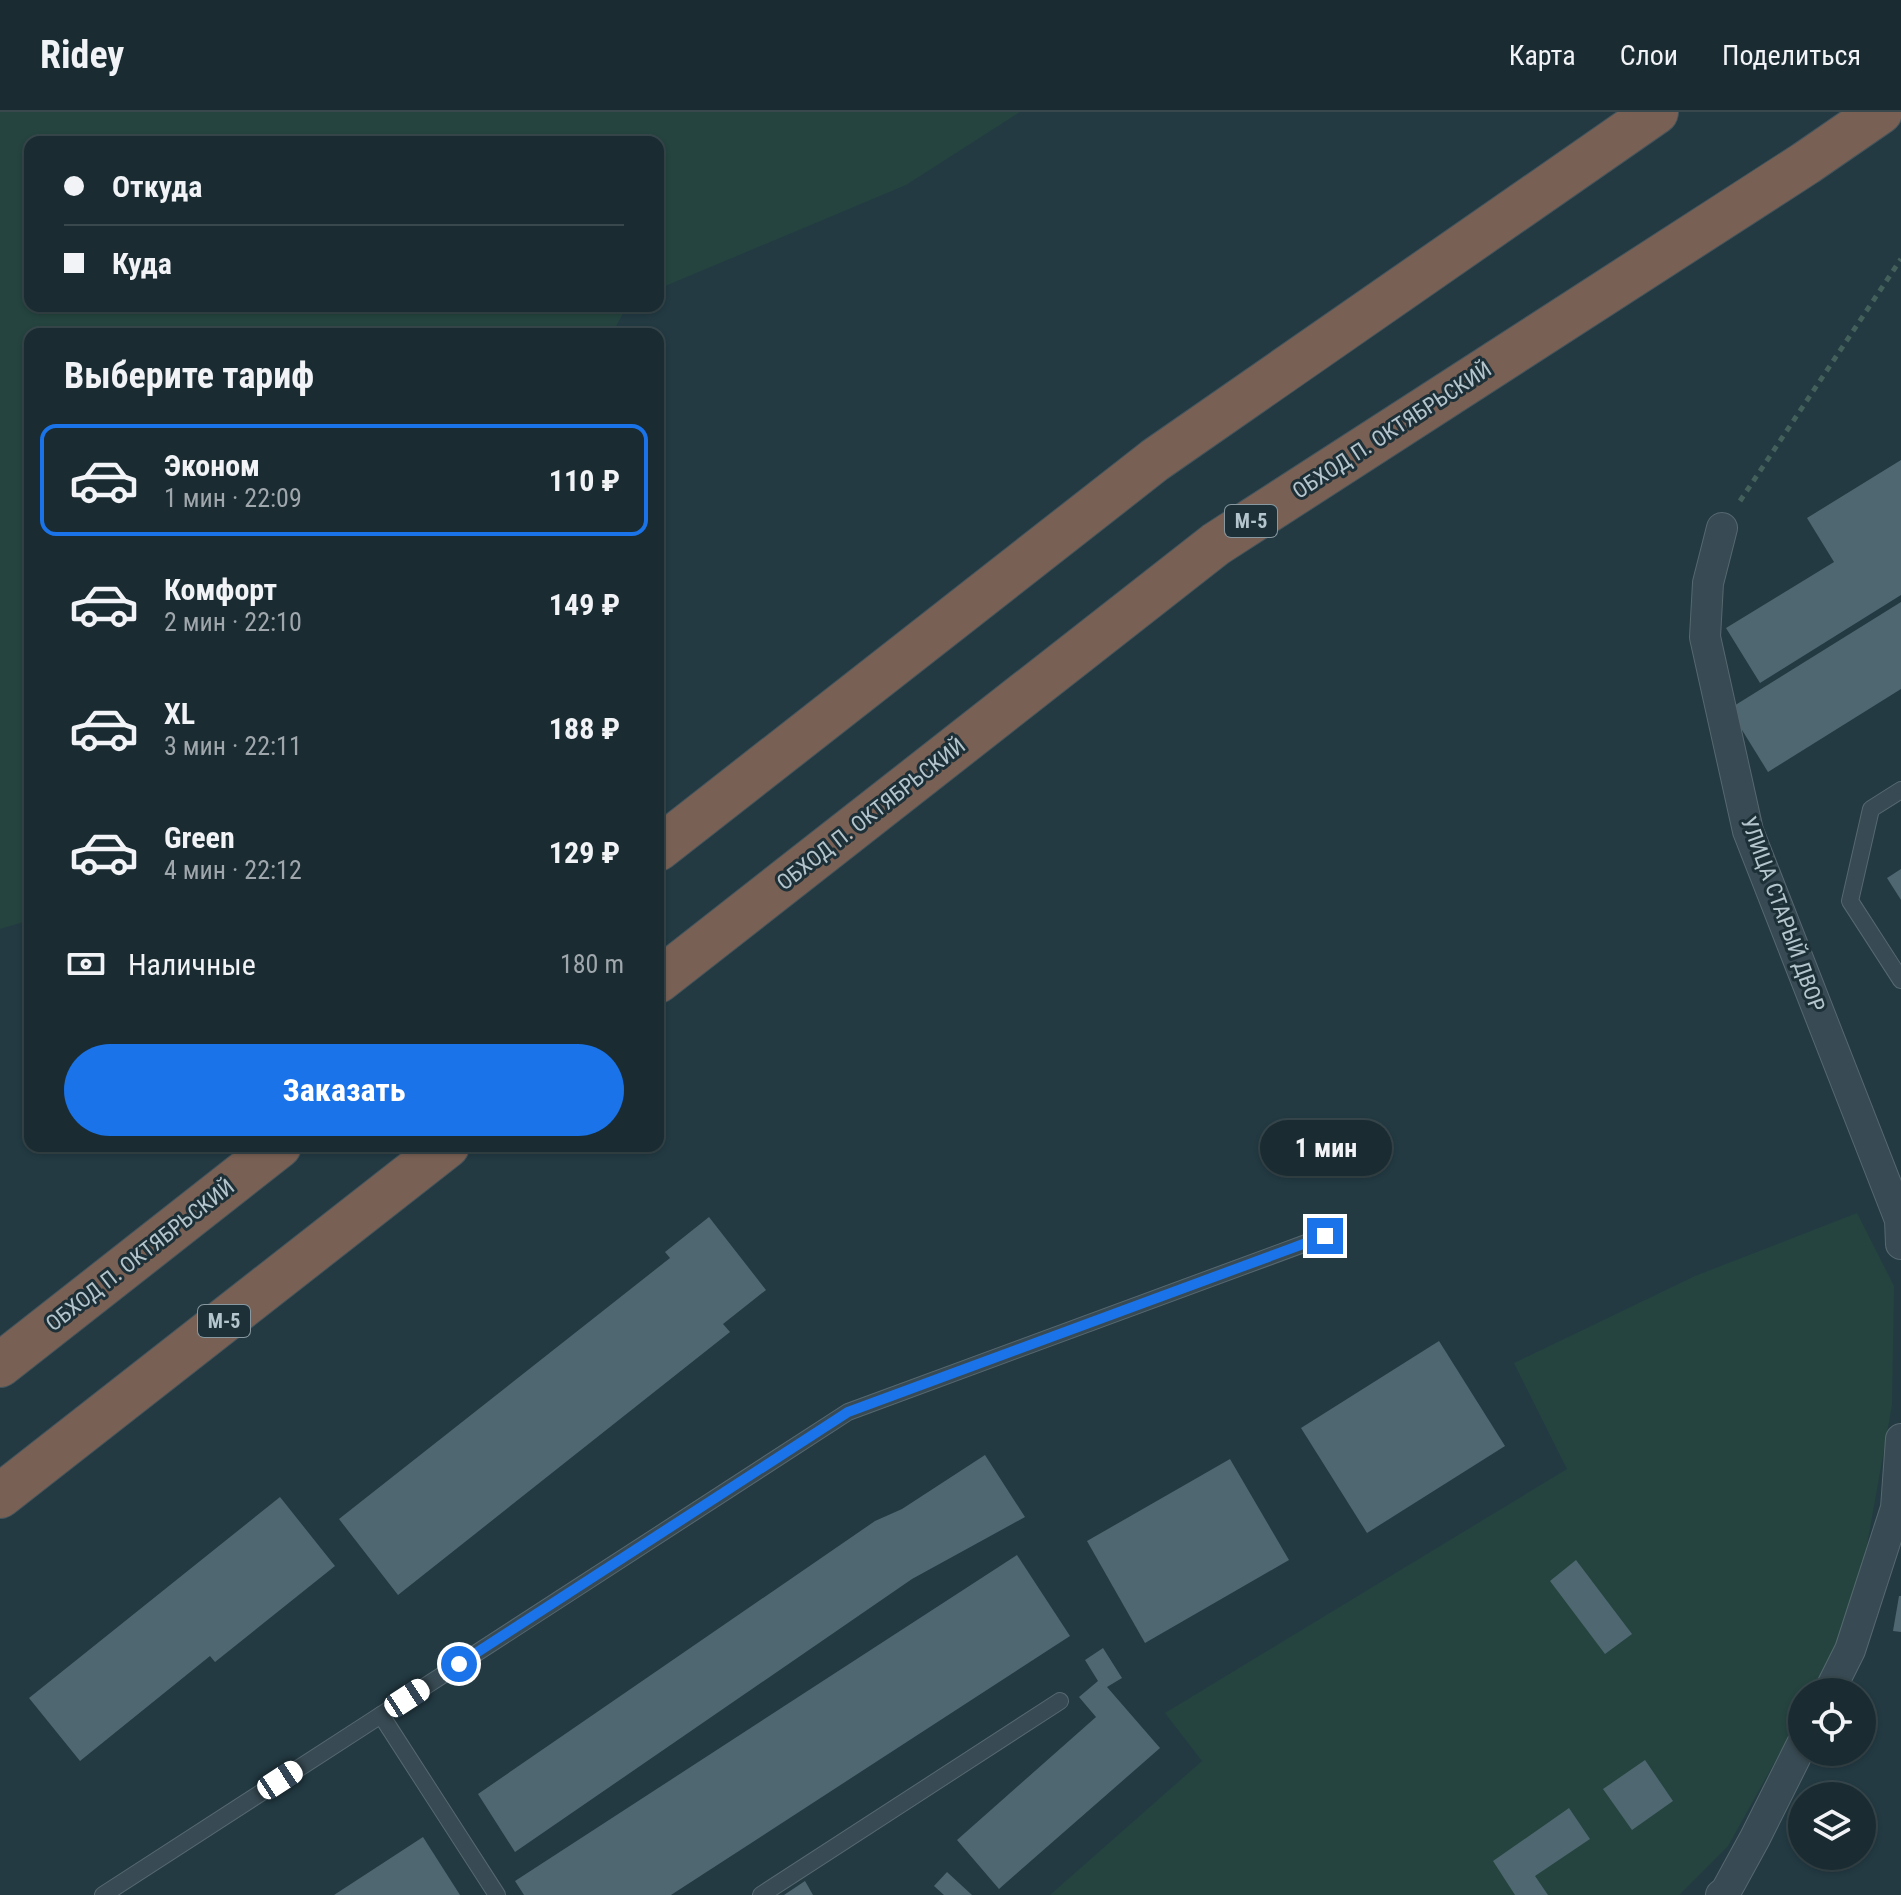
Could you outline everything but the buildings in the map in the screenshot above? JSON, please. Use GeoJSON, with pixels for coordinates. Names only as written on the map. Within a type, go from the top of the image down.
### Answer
{"type":"FeatureCollection","features":[{"type":"Feature","properties":{"kind":"highway"},"geometry":{"type":"LineString","coordinates":[[664,844],[1155,460],[1656,112]]}},
{"type":"Feature","properties":{"kind":"highway","name":"ОБХОД П. ОКТЯБРЬСКИЙ"},"geometry":{"type":"LineString","coordinates":[[664,976],[1216,544],[1880,112]]}},
{"type":"Feature","properties":{"kind":"highway","name":"ОБХОД П. ОКТЯБРЬСКИЙ"},"geometry":{"type":"LineString","coordinates":[[0,1365],[271,1152]]}},
{"type":"Feature","properties":{"kind":"highway","name":"М-5"},"geometry":{"type":"LineString","coordinates":[[0,1496],[439,1152]]}},
{"type":"Feature","properties":{"kind":"street","name":"УЛИЦА СТАРЫЙ ДВОР"},"geometry":{"type":"LineString","coordinates":[[1722,528],[1708,583],[1705,637],[1748,831],[1900,1220],[1901,1244]]}},
{"type":"Feature","properties":{"kind":"street"},"geometry":{"type":"LineString","coordinates":[[1836,1678],[1850,1650],[1896,1508],[1901,1439]]}},
{"type":"Feature","properties":{"kind":"street"},"geometry":{"type":"LineString","coordinates":[[1721,1895],[1755,1838],[1791,1766]]}},
{"type":"Feature","properties":{"kind":"lane"},"geometry":{"type":"LineString","coordinates":[[1901,790],[1871,809],[1850,901],[1901,980]]}},
{"type":"Feature","properties":{"kind":"lane"},"geometry":{"type":"LineString","coordinates":[[103,1895],[848,1412],[1325,1236]]}},
{"type":"Feature","properties":{"kind":"lane"},"geometry":{"type":"LineString","coordinates":[[761,1895],[1060,1701]]}},
{"type":"Feature","properties":{"kind":"lane"},"geometry":{"type":"LineString","coordinates":[[381,1715],[497,1895]]}},
{"type":"Feature","properties":{"kind":"path"},"geometry":{"type":"LineString","coordinates":[[1722,528],[1901,259]]}},
{"type":"Feature","properties":{"kind":"green space"},"geometry":{"type":"Polygon","coordinates":[[[0,112],[1020,112],[906,185],[664,286],[664,136],[24,136],[24,312],[624,312],[615,328],[24,328],[24,922],[0,929],[0,112]]]}},
{"type":"Feature","properties":{"kind":"green space"},"geometry":{"type":"Polygon","coordinates":[[[1857,1213],[1894,1286],[1892,1405],[1860,1584],[1837,1649],[1821,1678],[1788,1678],[1788,1738],[1728,1846],[1679,1895],[1050,1895],[1202,1761],[1165,1713],[1567,1469],[1514,1363],[1695,1276],[1857,1213]]]}},
{"type":"Feature","properties":{"kind":"route"},"geometry":{"type":"LineString","coordinates":[[459,1664],[848,1412],[1325,1236]]}}]}
